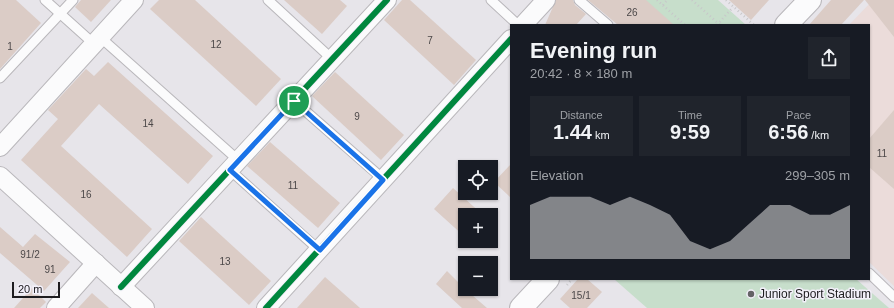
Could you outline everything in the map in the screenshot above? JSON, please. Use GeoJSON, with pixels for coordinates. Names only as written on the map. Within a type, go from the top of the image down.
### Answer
{"type":"FeatureCollection","features":[{"type":"Feature","properties":{"kind":"street"},"geometry":{"type":"LineString","coordinates":[[0,147],[134,0]]}},
{"type":"Feature","properties":{"kind":"street"},"geometry":{"type":"LineString","coordinates":[[121,286],[387,0]]}},
{"type":"Feature","properties":{"kind":"street"},"geometry":{"type":"LineString","coordinates":[[524,24],[546,0]]}},
{"type":"Feature","properties":{"kind":"street"},"geometry":{"type":"LineString","coordinates":[[787,24],[810,0]]}},
{"type":"Feature","properties":{"kind":"street"},"geometry":{"type":"LineString","coordinates":[[272,306],[320,250],[510,40]]}},
{"type":"Feature","properties":{"kind":"street"},"geometry":{"type":"LineString","coordinates":[[0,176],[145,308]]}},
{"type":"Feature","properties":{"kind":"street"},"geometry":{"type":"LineString","coordinates":[[56,308],[96,263]]}},
{"type":"Feature","properties":{"kind":"street"},"geometry":{"type":"LineString","coordinates":[[521,308],[547,280]]}},
{"type":"Feature","properties":{"kind":"lane"},"geometry":{"type":"LineString","coordinates":[[45,0],[97,40],[234,165],[320,250]]}},
{"type":"Feature","properties":{"kind":"lane"},"geometry":{"type":"LineString","coordinates":[[0,78],[73,0]]}},
{"type":"Feature","properties":{"kind":"lane"},"geometry":{"type":"LineString","coordinates":[[268,0],[332,59]]}},
{"type":"Feature","properties":{"kind":"lane"},"geometry":{"type":"LineString","coordinates":[[491,0],[517,24]]}},
{"type":"Feature","properties":{"kind":"lane"},"geometry":{"type":"LineString","coordinates":[[579,0],[607,24]]}},
{"type":"Feature","properties":{"kind":"lane"},"geometry":{"type":"LineString","coordinates":[[294,101],[383,180]]}},
{"type":"Feature","properties":{"kind":"lane"},"geometry":{"type":"LineString","coordinates":[[870,274],[894,297]]}},
{"type":"Feature","properties":{"kind":"path"},"geometry":{"type":"LineString","coordinates":[[657,0],[684,24]]}},
{"type":"Feature","properties":{"kind":"path"},"geometry":{"type":"LineString","coordinates":[[662,5],[667,0]]}},
{"type":"Feature","properties":{"kind":"path"},"geometry":{"type":"LineString","coordinates":[[692,0],[718,24]]}},
{"type":"Feature","properties":{"kind":"path"},"geometry":{"type":"LineString","coordinates":[[726,0],[753,24]]}},
{"type":"Feature","properties":{"kind":"path"},"geometry":{"type":"LineString","coordinates":[[720,24],[733,7]]}},
{"type":"Feature","properties":{"kind":"shaded area"},"geometry":{"type":"Polygon","coordinates":[[[873,0],[894,0],[894,286],[870,263],[870,24],[850,24],[873,0]]]}},
{"type":"Feature","properties":{"kind":"green space"},"geometry":{"type":"Polygon","coordinates":[[[637,0],[718,0],[745,24],[664,24],[637,0]]]}},
{"type":"Feature","properties":{"kind":"green space","name":"Junior Sport Stadium"},"geometry":{"type":"Polygon","coordinates":[[[615,280],[857,280],[889,308],[647,308],[615,280]]]}},
{"type":"Feature","properties":{"kind":"building"},"geometry":{"type":"Polygon","coordinates":[[[0,0],[16,0],[41,23],[0,69],[0,0]]]}},
{"type":"Feature","properties":{"kind":"building"},"geometry":{"type":"Polygon","coordinates":[[[81,0],[111,0],[91,22],[75,7],[81,0]]]}},
{"type":"Feature","properties":{"kind":"building"},"geometry":{"type":"Polygon","coordinates":[[[159,0],[195,0],[281,79],[256,106],[150,9],[159,0]]]}},
{"type":"Feature","properties":{"kind":"building"},"geometry":{"type":"Polygon","coordinates":[[[284,0],[340,0],[347,6],[322,34],[284,0]]]}},
{"type":"Feature","properties":{"kind":"building"},"geometry":{"type":"Polygon","coordinates":[[[402,0],[410,0],[476,60],[454,85],[384,20],[402,0]]]}},
{"type":"Feature","properties":{"kind":"building"},"geometry":{"type":"Polygon","coordinates":[[[556,0],[573,0],[575,5],[586,14],[577,24],[545,24],[556,0]]]}},
{"type":"Feature","properties":{"kind":"building"},"geometry":{"type":"Polygon","coordinates":[[[588,0],[646,0],[673,24],[617,24],[588,0]]]}},
{"type":"Feature","properties":{"kind":"building"},"geometry":{"type":"Polygon","coordinates":[[[729,0],[769,0],[751,20],[729,0]]]}},
{"type":"Feature","properties":{"kind":"building"},"geometry":{"type":"Polygon","coordinates":[[[831,0],[864,0],[842,24],[810,24],[831,0]]]}},
{"type":"Feature","properties":{"kind":"building"},"geometry":{"type":"Polygon","coordinates":[[[865,0],[894,0],[894,37],[865,0]]]}},
{"type":"Feature","properties":{"kind":"building"},"geometry":{"type":"Polygon","coordinates":[[[108,62],[213,156],[188,184],[99,104],[61,146],[152,229],[127,257],[21,160],[58,119],[48,110],[86,69],[94,76],[108,62]]]}},
{"type":"Feature","properties":{"kind":"building"},"geometry":{"type":"Polygon","coordinates":[[[335,72],[404,135],[381,160],[312,96],[335,72]]]}},
{"type":"Feature","properties":{"kind":"building"},"geometry":{"type":"Polygon","coordinates":[[[894,110],[894,189],[870,168],[870,138],[894,110]]]}},
{"type":"Feature","properties":{"kind":"building"},"geometry":{"type":"Polygon","coordinates":[[[270,142],[340,203],[318,228],[247,166],[270,142]]]}},
{"type":"Feature","properties":{"kind":"building"},"geometry":{"type":"Polygon","coordinates":[[[510,165],[510,197],[498,186],[498,178],[510,165]]]}},
{"type":"Feature","properties":{"kind":"building"},"geometry":{"type":"Polygon","coordinates":[[[453,188],[458,192],[458,200],[466,200],[475,208],[458,208],[458,231],[434,209],[453,188]]]}},
{"type":"Feature","properties":{"kind":"building"},"geometry":{"type":"Polygon","coordinates":[[[201,217],[271,281],[249,305],[179,241],[201,217]]]}},
{"type":"Feature","properties":{"kind":"building"},"geometry":{"type":"Polygon","coordinates":[[[0,227],[23,247],[35,234],[70,262],[44,291],[0,253],[0,227]]]}},
{"type":"Feature","properties":{"kind":"building"},"geometry":{"type":"Polygon","coordinates":[[[447,271],[458,282],[458,296],[473,296],[487,308],[462,308],[436,284],[447,271]]]}},
{"type":"Feature","properties":{"kind":"building"},"geometry":{"type":"Polygon","coordinates":[[[325,277],[360,308],[297,308],[325,277]]]}},
{"type":"Feature","properties":{"kind":"building"},"geometry":{"type":"Polygon","coordinates":[[[577,280],[588,280],[602,292],[587,308],[570,308],[560,299],[577,280]]]}},
{"type":"Feature","properties":{"kind":"building"},"geometry":{"type":"Polygon","coordinates":[[[32,288],[46,302],[40,308],[14,308],[32,288]]]}},
{"type":"Feature","properties":{"kind":"building"},"geometry":{"type":"Polygon","coordinates":[[[92,293],[109,308],[78,308],[92,293]]]}},
{"type":"Feature","properties":{"kind":"cycle path"},"geometry":{"type":"LineString","coordinates":[[121,287],[387,0]]}},
{"type":"Feature","properties":{"kind":"cycle path"},"geometry":{"type":"LineString","coordinates":[[266,308],[510,40]]}},
{"type":"Feature","properties":{"kind":"place","name":"Junior Sport Stadium"},"geometry":{"type":"Point","coordinates":[751,294]}},
{"type":"Feature","properties":{"kind":"route"},"geometry":{"type":"LineString","coordinates":[[294,101],[383,180],[320,250],[230,170],[294,101]]}}]}
